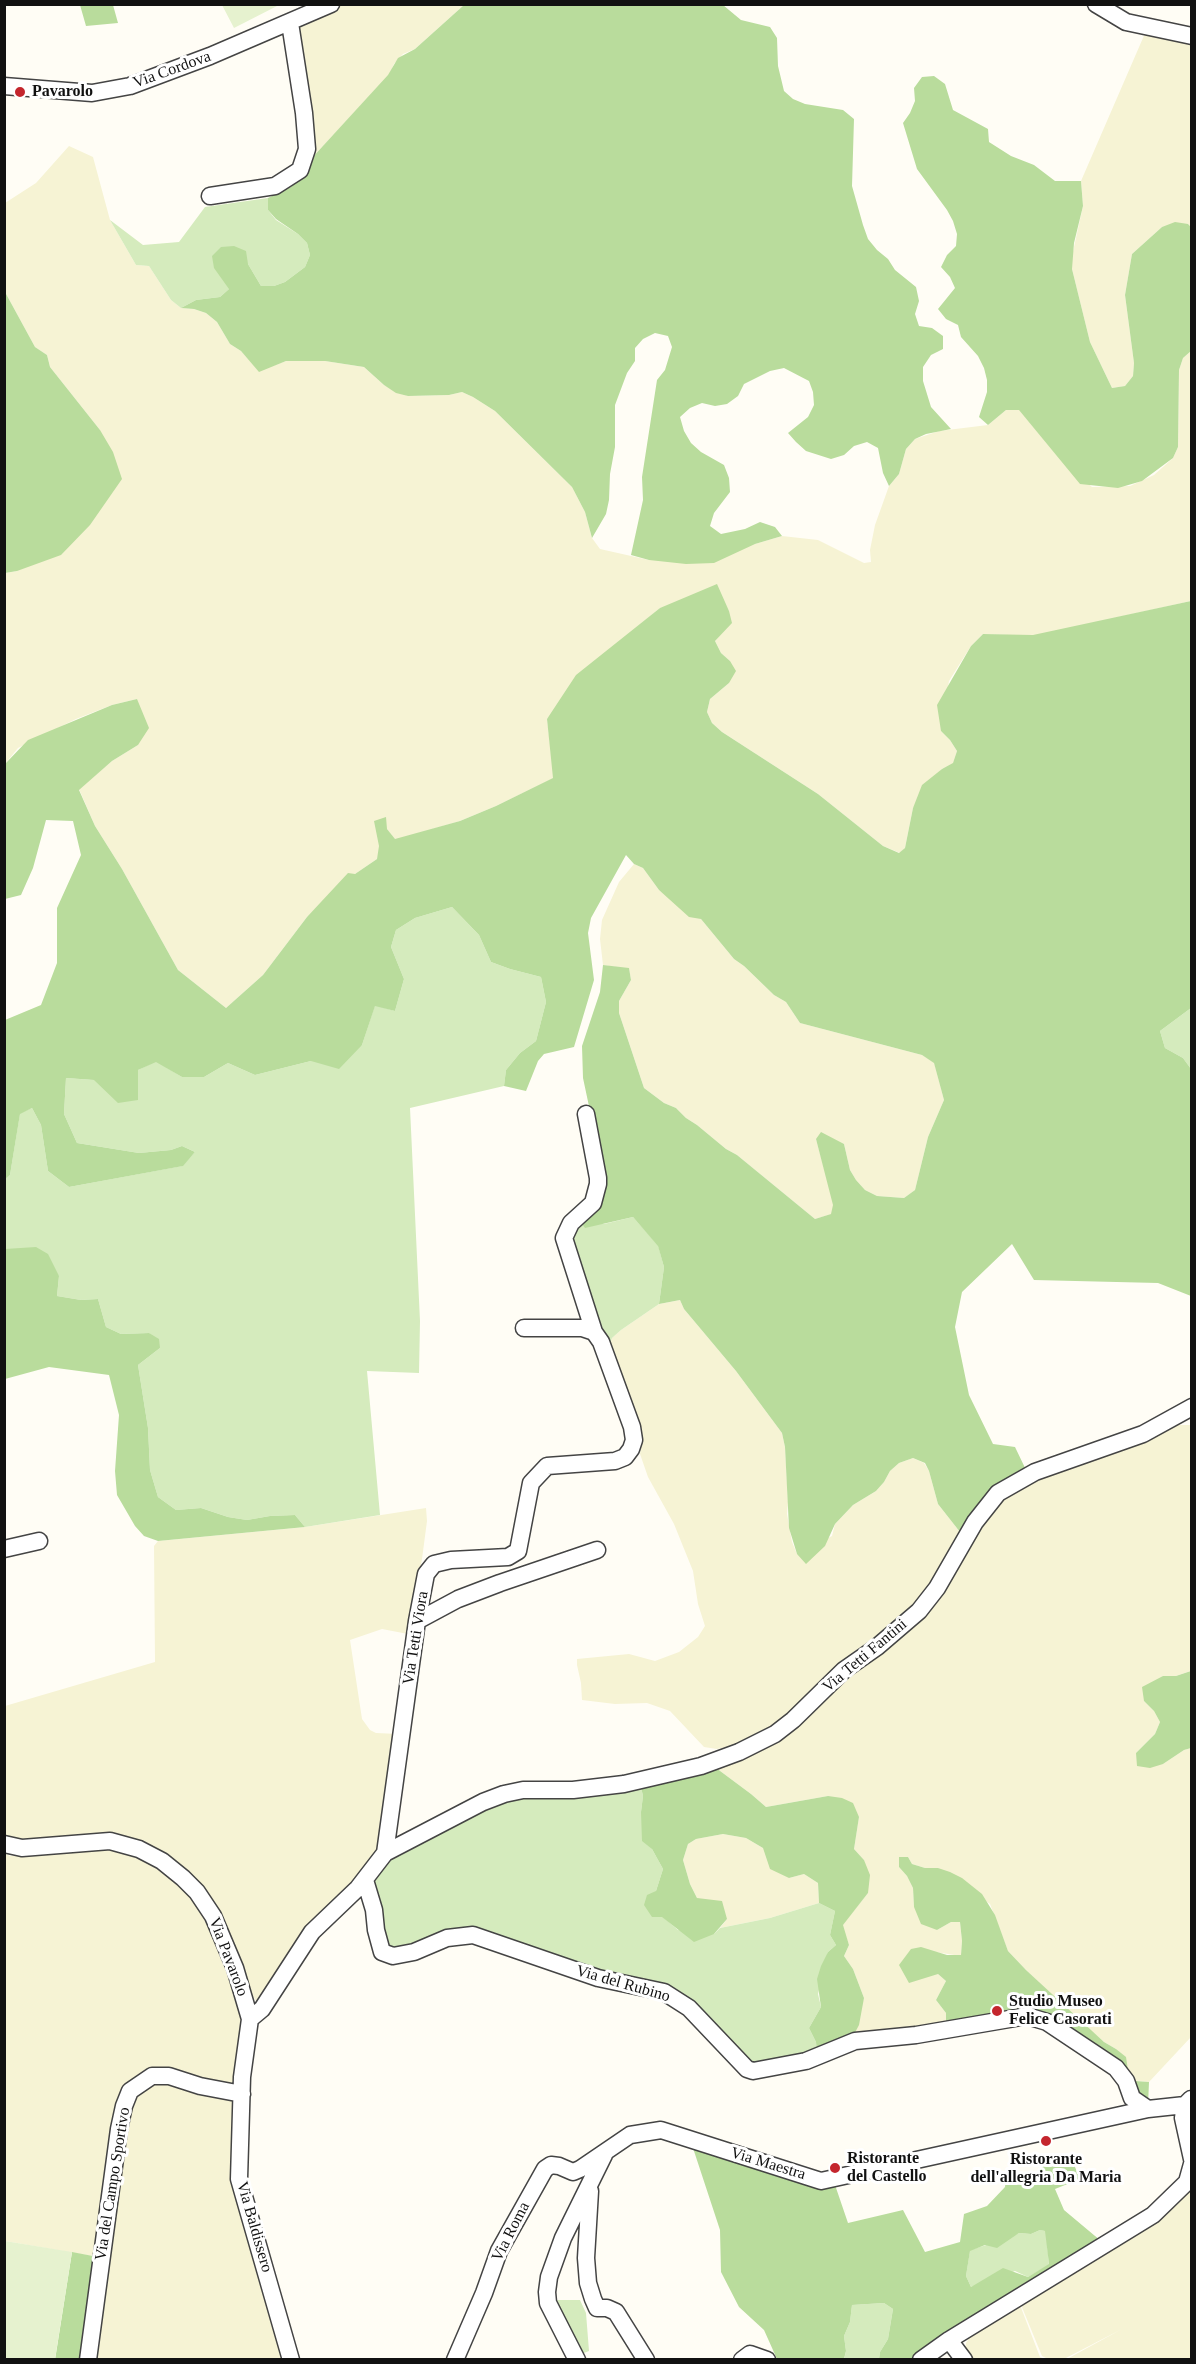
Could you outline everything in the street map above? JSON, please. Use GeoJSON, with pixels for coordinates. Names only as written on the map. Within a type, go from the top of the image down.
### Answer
{"type":"FeatureCollection","features":[{"type":"Feature","properties":{"kind":"street","name":"Via Cordova"},"geometry":{"type":"LineString","coordinates":[[4,86],[70,92],[110,90],[130,86],[210,56],[331,4]]}},
{"type":"Feature","properties":{"kind":"street"},"geometry":{"type":"LineString","coordinates":[[1096,4],[1126,22],[1191,36]]}},
{"type":"Feature","properties":{"kind":"street"},"geometry":{"type":"LineString","coordinates":[[210,196],[275,186],[300,170],[306,149],[304,112],[290,23]]}},
{"type":"Feature","properties":{"kind":"street"},"geometry":{"type":"LineString","coordinates":[[586,1114],[598,1184],[593,1203],[571,1224],[564,1238],[594,1332]]}},
{"type":"Feature","properties":{"kind":"street"},"geometry":{"type":"LineString","coordinates":[[524,1328],[582,1328],[594,1332]]}},
{"type":"Feature","properties":{"kind":"street","name":"Via Tetti Viora"},"geometry":{"type":"LineString","coordinates":[[385,1853],[417,1621],[426,1574],[434,1564],[451,1560],[508,1557],[518,1551],[531,1483],[547,1466],[615,1461],[625,1457],[631,1449],[634,1440],[632,1427],[601,1341],[594,1332]]}},
{"type":"Feature","properties":{"kind":"street","name":"Via Tetti Fantini"},"geometry":{"type":"LineString","coordinates":[[385,1853],[483,1802],[504,1794],[523,1790],[573,1790],[624,1784],[701,1766],[739,1752],[775,1734],[793,1720],[844,1670],[877,1647],[919,1611],[937,1588],[975,1522],[998,1493],[1035,1472],[1143,1434],[1191,1407]]}},
{"type":"Feature","properties":{"kind":"street"},"geometry":{"type":"LineString","coordinates":[[4,1549],[39,1541]]}},
{"type":"Feature","properties":{"kind":"street"},"geometry":{"type":"LineString","coordinates":[[417,1621],[458,1599],[597,1550]]}},
{"type":"Feature","properties":{"kind":"street","name":"Via Pavarolo"},"geometry":{"type":"LineString","coordinates":[[4,1845],[22,1848],[111,1841],[139,1849],[162,1861],[197,1892],[213,1916],[235,1968],[250,2019]]}},
{"type":"Feature","properties":{"kind":"street"},"geometry":{"type":"LineString","coordinates":[[250,2019],[262,2009],[312,1932],[365,1880],[385,1853]]}},
{"type":"Feature","properties":{"kind":"street","name":"Via del Rubino"},"geometry":{"type":"LineString","coordinates":[[365,1880],[374,1910],[382,1952],[393,1956],[414,1952],[447,1938],[473,1935],[598,1978],[664,1992],[689,2008],[747,2069],[753,2071],[806,2061],[855,2041],[954,2029],[1027,2016],[1047,2022],[1116,2068],[1126,2081],[1132,2098],[1148,2109]]}},
{"type":"Feature","properties":{"kind":"street","name":"Via Baldissero"},"geometry":{"type":"LineString","coordinates":[[250,2019],[242,2094],[239,2179],[291,2360]]}},
{"type":"Feature","properties":{"kind":"street","name":"Via del Campo Sportivo"},"geometry":{"type":"LineString","coordinates":[[88,2360],[119,2129],[130,2091],[152,2076],[170,2076],[200,2086],[242,2094]]}},
{"type":"Feature","properties":{"kind":"street"},"geometry":{"type":"LineString","coordinates":[[1188,2102],[1183,2118],[1191,2159]]}},
{"type":"Feature","properties":{"kind":"street","name":"Via Maestra"},"geometry":{"type":"LineString","coordinates":[[604,2154],[630,2135],[661,2130],[821,2181],[1188,2102]]}},
{"type":"Feature","properties":{"kind":"street"},"geometry":{"type":"LineString","coordinates":[[577,2360],[548,2303],[547,2292],[549,2277],[563,2238],[604,2154]]}},
{"type":"Feature","properties":{"kind":"street","name":"Via Roma"},"geometry":{"type":"LineString","coordinates":[[455,2360],[484,2293],[499,2251],[545,2169],[551,2165],[573,2172],[604,2154]]}},
{"type":"Feature","properties":{"kind":"street"},"geometry":{"type":"LineString","coordinates":[[921,2360],[949,2340],[1153,2215],[1187,2182],[1191,2164]]}},
{"type":"Feature","properties":{"kind":"street"},"geometry":{"type":"LineString","coordinates":[[590,2184],[586,2258],[590,2291],[597,2308],[607,2308],[616,2312],[646,2360]]}},
{"type":"Feature","properties":{"kind":"street"},"geometry":{"type":"LineString","coordinates":[[949,2340],[964,2360]]}},
{"type":"Feature","properties":{"kind":"street"},"geometry":{"type":"LineString","coordinates":[[742,2360],[750,2354],[767,2360]]}},
{"type":"Feature","properties":{"kind":"shaded area"},"geometry":{"type":"Polygon","coordinates":[[[341,5],[464,5],[415,49],[403,54],[394,64],[389,75],[311,159],[298,28],[341,5]]]}},
{"type":"Feature","properties":{"kind":"shaded area"},"geometry":{"type":"Polygon","coordinates":[[[1146,31],[1191,40],[1191,227],[1188,224],[1162,227],[1132,254],[1125,295],[1134,363],[1133,376],[1125,386],[1112,388],[1090,342],[1072,269],[1072,256],[1083,206],[1081,181],[1146,31]]]}},
{"type":"Feature","properties":{"kind":"shaded area"},"geometry":{"type":"Polygon","coordinates":[[[69,146],[93,157],[110,220],[136,265],[149,266],[171,300],[181,308],[206,313],[217,322],[230,344],[241,351],[259,371],[286,361],[325,361],[364,367],[384,385],[408,396],[449,395],[462,392],[473,397],[495,411],[572,487],[585,512],[592,538],[600,549],[649,560],[755,544],[782,536],[818,540],[864,563],[871,562],[870,550],[875,525],[889,486],[899,474],[906,449],[915,439],[939,431],[988,425],[1006,410],[1019,409],[1055,453],[1092,487],[1130,486],[1154,475],[1173,458],[1178,447],[1179,370],[1183,358],[1191,351],[1191,601],[1033,636],[983,634],[971,646],[949,681],[941,731],[957,751],[953,764],[942,769],[913,808],[905,848],[900,853],[883,846],[818,794],[722,732],[712,723],[707,712],[710,699],[729,683],[730,661],[721,653],[715,641],[723,631],[729,611],[723,600],[660,608],[634,630],[547,719],[554,778],[460,821],[395,840],[387,829],[377,859],[355,874],[307,917],[263,975],[226,1008],[178,970],[122,869],[95,826],[79,789],[112,761],[138,745],[137,699],[112,705],[76,719],[18,748],[5,764],[5,573],[17,571],[100,430],[50,367],[47,355],[35,347],[5,292],[5,203],[36,183],[69,146]]]}},
{"type":"Feature","properties":{"kind":"shaded area"},"geometry":{"type":"Polygon","coordinates":[[[634,864],[643,868],[659,890],[701,919],[734,959],[774,995],[786,1002],[800,1023],[922,1055],[934,1062],[944,1100],[928,1137],[915,1190],[904,1198],[877,1196],[865,1190],[850,1170],[844,1144],[816,1139],[834,1205],[832,1214],[815,1219],[676,1108],[664,1103],[644,1088],[619,1013],[619,1001],[631,980],[629,969],[603,965],[600,939],[602,920],[619,882],[634,864]]]}},
{"type":"Feature","properties":{"kind":"shaded area"},"geometry":{"type":"Polygon","coordinates":[[[680,1300],[684,1309],[736,1371],[782,1433],[785,1447],[787,1514],[792,1542],[797,1554],[832,1536],[835,1524],[853,1505],[876,1491],[890,1471],[899,1463],[913,1458],[924,1463],[929,1471],[938,1504],[960,1532],[918,1606],[856,1650],[830,1673],[800,1706],[771,1728],[736,1745],[717,1749],[704,1747],[670,1711],[647,1703],[615,1704],[582,1700],[577,1665],[577,1659],[629,1654],[655,1661],[679,1652],[698,1637],[705,1626],[698,1604],[693,1571],[674,1524],[648,1477],[640,1454],[642,1435],[609,1346],[612,1338],[621,1330],[659,1304],[680,1300]]]}},
{"type":"Feature","properties":{"kind":"shaded area"},"geometry":{"type":"Polygon","coordinates":[[[1171,1425],[1191,1425],[1191,1671],[1176,1676],[1163,1676],[1144,1701],[1154,1711],[1160,1722],[1155,1734],[1136,1753],[1163,1764],[1191,1748],[1191,2037],[1149,2082],[1135,2081],[1116,2049],[1104,2042],[1073,2015],[1008,1951],[990,1904],[938,1868],[925,1868],[912,1864],[908,1857],[899,1867],[913,1888],[914,1907],[937,1930],[951,1922],[960,1922],[961,1956],[935,1952],[938,1974],[946,1981],[936,2000],[946,2013],[946,2024],[850,2042],[864,1998],[853,1969],[844,1956],[849,1945],[842,1925],[868,1893],[864,1860],[854,1849],[859,1817],[828,1796],[766,1807],[712,1765],[741,1753],[878,1652],[994,1504],[1013,1489],[1171,1425]]]}},
{"type":"Feature","properties":{"kind":"shaded area"},"geometry":{"type":"Polygon","coordinates":[[[426,1508],[427,1521],[422,1559],[408,1634],[382,1629],[350,1640],[362,1719],[370,1730],[376,1733],[398,1734],[380,1839],[375,1853],[262,1999],[256,2001],[252,1995],[241,1961],[214,1901],[191,1874],[154,1848],[28,1842],[5,1836],[5,1706],[155,1662],[154,1546],[158,1541],[305,1527],[426,1508]]]}},
{"type":"Feature","properties":{"kind":"shaded area"},"geometry":{"type":"Polygon","coordinates":[[[723,1834],[746,1838],[763,1848],[789,1878],[804,1874],[818,1883],[819,1903],[770,1918],[720,1928],[727,1919],[697,1898],[683,1860],[688,1844],[696,1839],[723,1834]]]}},
{"type":"Feature","properties":{"kind":"shaded area"},"geometry":{"type":"Polygon","coordinates":[[[106,1847],[155,1863],[197,1900],[239,1999],[244,2024],[238,2083],[231,2089],[163,2074],[127,2093],[98,2257],[5,2241],[4,1853],[10,1856],[106,1847]]]}},
{"type":"Feature","properties":{"kind":"shaded area"},"geometry":{"type":"Polygon","coordinates":[[[166,2081],[238,2095],[234,2176],[286,2359],[90,2360],[132,2093],[166,2081]]]}},
{"type":"Feature","properties":{"kind":"shaded area"},"geometry":{"type":"Polygon","coordinates":[[[1191,2187],[1191,2359],[1067,2359],[1122,2329],[1064,2359],[1048,2359],[1042,2356],[1019,2300],[1191,2187]]]}},
{"type":"Feature","properties":{"kind":"shaded area"},"geometry":{"type":"Polygon","coordinates":[[[1020,2305],[1040,2357],[1045,2359],[971,2359],[966,2352],[966,2343],[971,2335],[1020,2305]]]}},
{"type":"Feature","properties":{"kind":"green space"},"geometry":{"type":"Polygon","coordinates":[[[80,5],[113,5],[118,23],[86,26],[80,5]]]}},
{"type":"Feature","properties":{"kind":"green space"},"geometry":{"type":"Polygon","coordinates":[[[222,5],[279,5],[234,28],[222,5]]]}},
{"type":"Feature","properties":{"kind":"green space"},"geometry":{"type":"Polygon","coordinates":[[[464,5],[723,5],[741,20],[770,27],[777,38],[778,66],[784,91],[793,99],[805,104],[843,110],[854,119],[852,186],[863,225],[868,239],[877,250],[888,259],[895,270],[916,287],[919,301],[915,314],[919,326],[932,328],[943,336],[943,349],[931,355],[923,367],[923,381],[931,407],[951,429],[926,434],[915,439],[906,449],[899,474],[889,486],[883,473],[878,448],[867,442],[854,446],[844,455],[831,459],[806,451],[796,442],[788,433],[808,417],[814,405],[809,381],[784,368],[770,371],[744,384],[738,396],[727,404],[715,406],[702,403],[690,408],[680,417],[691,443],[701,452],[724,465],[729,478],[730,492],[714,513],[710,526],[721,534],[745,529],[760,522],[775,527],[782,536],[755,544],[714,563],[686,564],[649,560],[631,555],[643,500],[642,477],[657,380],[665,370],[672,347],[668,336],[655,333],[643,339],[635,348],[635,361],[627,373],[615,405],[615,447],[606,514],[592,538],[585,512],[572,487],[495,411],[473,397],[462,392],[449,395],[408,396],[396,393],[364,367],[325,361],[286,361],[259,372],[241,351],[230,344],[217,322],[206,313],[181,308],[196,300],[220,297],[229,289],[214,268],[212,256],[221,247],[234,246],[246,251],[248,264],[261,286],[274,286],[285,282],[305,267],[310,255],[307,243],[268,210],[268,198],[291,187],[300,179],[311,159],[388,75],[398,58],[415,49],[464,5]]]}},
{"type":"Feature","properties":{"kind":"green space"},"geometry":{"type":"Polygon","coordinates":[[[934,76],[945,84],[953,110],[988,129],[989,142],[1011,156],[1034,165],[1055,181],[1081,181],[1083,206],[1074,243],[1072,269],[1090,342],[1112,388],[1125,386],[1133,376],[1134,363],[1125,295],[1132,254],[1162,227],[1175,222],[1188,224],[1191,227],[1191,351],[1183,358],[1179,370],[1178,447],[1173,458],[1142,481],[1118,488],[1080,484],[1019,410],[1006,410],[988,425],[979,417],[987,392],[984,368],[978,356],[961,337],[958,325],[946,319],[938,309],[955,288],[950,277],[941,267],[947,255],[956,246],[957,234],[947,210],[917,169],[903,123],[915,101],[914,88],[922,77],[934,76]]]}},
{"type":"Feature","properties":{"kind":"green space"},"geometry":{"type":"Polygon","coordinates":[[[268,198],[268,210],[276,220],[298,234],[307,243],[310,255],[305,267],[285,282],[274,286],[261,286],[248,264],[220,297],[196,300],[181,308],[171,300],[149,266],[136,265],[110,220],[143,245],[179,242],[205,207],[268,198]]]}},
{"type":"Feature","properties":{"kind":"green space"},"geometry":{"type":"Polygon","coordinates":[[[5,292],[35,347],[47,355],[50,367],[100,430],[113,452],[122,479],[90,525],[61,555],[5,573],[5,292]]]}},
{"type":"Feature","properties":{"kind":"green space"},"geometry":{"type":"Polygon","coordinates":[[[717,584],[732,623],[715,641],[721,653],[736,671],[729,683],[710,699],[707,712],[712,723],[722,732],[818,794],[883,846],[899,853],[905,848],[913,808],[922,785],[953,763],[957,751],[941,731],[937,705],[971,646],[983,634],[1033,635],[1191,601],[1191,1008],[1160,1031],[1165,1048],[1183,1058],[1191,1069],[1191,1296],[1158,1283],[1034,1280],[1012,1244],[962,1292],[955,1327],[969,1395],[993,1444],[1015,1447],[1027,1472],[960,1532],[938,1504],[925,1463],[913,1458],[899,1463],[890,1471],[876,1491],[853,1505],[835,1524],[825,1546],[806,1564],[797,1554],[789,1528],[785,1447],[782,1433],[736,1371],[684,1309],[680,1300],[659,1304],[664,1267],[658,1246],[633,1217],[585,1228],[580,1221],[597,1206],[590,1111],[583,1078],[582,1046],[600,992],[603,965],[629,968],[631,980],[619,1001],[619,1013],[644,1088],[664,1103],[676,1108],[815,1219],[831,1214],[833,1205],[816,1139],[821,1132],[844,1144],[850,1170],[865,1190],[877,1196],[904,1198],[915,1190],[928,1137],[944,1100],[934,1063],[922,1055],[800,1023],[786,1002],[774,995],[734,959],[701,919],[689,917],[659,890],[643,868],[634,864],[626,855],[591,918],[588,933],[594,980],[574,1047],[544,1054],[538,1061],[526,1091],[504,1086],[506,1070],[520,1053],[536,1041],[546,1002],[541,977],[491,962],[479,935],[452,907],[415,918],[396,930],[391,947],[404,979],[395,1011],[375,1006],[362,1045],[339,1069],[311,1061],[255,1075],[228,1063],[204,1077],[182,1077],[156,1062],[138,1070],[138,1100],[118,1103],[94,1080],[66,1078],[64,1114],[77,1143],[139,1153],[171,1150],[182,1146],[195,1152],[183,1166],[69,1187],[48,1171],[41,1125],[32,1108],[20,1114],[10,1175],[5,1179],[5,1020],[41,1005],[57,963],[57,908],[81,855],[73,821],[46,820],[33,868],[21,895],[5,899],[5,764],[28,740],[112,705],[137,699],[149,728],[138,745],[112,761],[79,790],[95,826],[122,869],[178,970],[226,1008],[263,975],[307,917],[348,873],[355,874],[377,859],[379,846],[374,821],[386,817],[387,829],[395,839],[460,821],[553,778],[547,719],[576,675],[660,608],[717,584]]]}},
{"type":"Feature","properties":{"kind":"green space"},"geometry":{"type":"Polygon","coordinates":[[[452,907],[479,935],[491,962],[541,977],[546,1002],[536,1041],[520,1053],[506,1070],[504,1086],[410,1108],[420,1321],[419,1373],[367,1371],[380,1515],[305,1527],[295,1515],[247,1520],[228,1517],[201,1508],[176,1510],[158,1497],[150,1470],[148,1428],[138,1365],[160,1348],[149,1333],[121,1334],[106,1327],[98,1299],[81,1300],[57,1296],[59,1276],[5,1249],[4,1179],[10,1175],[20,1113],[32,1108],[41,1125],[48,1171],[69,1187],[182,1166],[195,1152],[182,1146],[171,1150],[139,1153],[77,1143],[64,1114],[66,1078],[94,1080],[138,1070],[156,1061],[182,1077],[204,1077],[228,1063],[255,1075],[362,1045],[375,1005],[395,1011],[404,979],[391,947],[396,930],[415,918],[452,907]]]}},
{"type":"Feature","properties":{"kind":"green space"},"geometry":{"type":"Polygon","coordinates":[[[1191,1008],[1191,1069],[1183,1058],[1165,1048],[1160,1031],[1191,1008]]]}},
{"type":"Feature","properties":{"kind":"green space"},"geometry":{"type":"Polygon","coordinates":[[[633,1217],[658,1245],[664,1267],[659,1304],[621,1330],[612,1338],[609,1346],[597,1331],[569,1240],[580,1221],[604,1224],[633,1217]]]}},
{"type":"Feature","properties":{"kind":"green space"},"geometry":{"type":"Polygon","coordinates":[[[36,1247],[48,1254],[59,1276],[57,1296],[81,1300],[98,1299],[106,1327],[121,1334],[149,1333],[159,1339],[160,1348],[138,1365],[148,1428],[150,1470],[158,1497],[176,1510],[201,1508],[228,1517],[247,1520],[295,1515],[305,1527],[158,1541],[144,1536],[135,1526],[117,1495],[115,1471],[119,1415],[109,1375],[49,1367],[5,1379],[5,1249],[36,1247]]]}},
{"type":"Feature","properties":{"kind":"green space"},"geometry":{"type":"Polygon","coordinates":[[[1191,1671],[1191,1748],[1163,1764],[1150,1768],[1137,1766],[1136,1753],[1155,1734],[1160,1722],[1154,1711],[1144,1701],[1142,1687],[1163,1676],[1176,1676],[1191,1671]]]}},
{"type":"Feature","properties":{"kind":"green space"},"geometry":{"type":"Polygon","coordinates":[[[712,1765],[766,1807],[828,1796],[842,1798],[853,1803],[859,1817],[854,1849],[864,1860],[870,1875],[868,1893],[843,1925],[849,1945],[844,1956],[853,1969],[864,1998],[859,2025],[850,2042],[817,2053],[816,2042],[809,2028],[821,2007],[817,1979],[821,1966],[828,1952],[836,1945],[830,1935],[835,1911],[819,1903],[818,1883],[804,1874],[789,1878],[770,1869],[763,1848],[746,1838],[723,1834],[696,1839],[688,1844],[683,1860],[697,1898],[722,1901],[727,1919],[714,1934],[694,1942],[662,1917],[652,1917],[644,1905],[647,1895],[656,1891],[663,1869],[652,1849],[642,1841],[643,1796],[640,1783],[712,1765]]]}},
{"type":"Feature","properties":{"kind":"green space"},"geometry":{"type":"Polygon","coordinates":[[[640,1783],[643,1796],[641,1812],[652,1849],[663,1869],[656,1891],[662,1916],[678,1930],[714,1934],[720,1928],[770,1918],[819,1903],[835,1911],[830,1935],[836,1945],[828,1952],[818,1994],[821,2007],[809,2028],[816,2042],[817,2053],[753,2069],[689,2007],[473,1934],[383,1951],[366,1881],[386,1854],[483,1803],[640,1783]]]}},
{"type":"Feature","properties":{"kind":"green space"},"geometry":{"type":"Polygon","coordinates":[[[899,1857],[908,1857],[912,1864],[925,1868],[938,1868],[950,1872],[962,1878],[982,1894],[995,1915],[1008,1951],[1104,2042],[1126,2057],[1128,2070],[1135,2081],[1149,2082],[1148,2105],[1128,2079],[1048,2020],[946,2024],[946,2013],[936,2000],[946,1981],[938,1974],[909,1983],[899,1965],[911,1949],[921,1947],[947,1955],[961,1955],[960,1922],[951,1922],[937,1930],[921,1924],[914,1907],[913,1888],[899,1867],[899,1857]]]}},
{"type":"Feature","properties":{"kind":"green space"},"geometry":{"type":"Polygon","coordinates":[[[692,2145],[834,2182],[848,2223],[903,2210],[925,2252],[960,2242],[964,2214],[987,2206],[1005,2187],[1006,2178],[1036,2175],[1047,2161],[1070,2155],[1080,2179],[1055,2189],[1064,2210],[1101,2241],[916,2359],[879,2359],[880,2352],[888,2339],[893,2309],[884,2303],[852,2305],[850,2322],[844,2336],[846,2351],[844,2359],[777,2359],[764,2330],[739,2307],[721,2272],[720,2230],[692,2145]],[[1040,2230],[1031,2234],[1019,2233],[997,2248],[985,2245],[970,2251],[966,2276],[971,2287],[1003,2268],[1028,2277],[1049,2264],[1045,2231],[1040,2230]]]}},
{"type":"Feature","properties":{"kind":"green space"},"geometry":{"type":"Polygon","coordinates":[[[1040,2230],[1046,2231],[1049,2265],[1028,2277],[1015,2271],[971,2287],[966,2276],[970,2250],[1019,2233],[1031,2234],[1040,2230]]]}},
{"type":"Feature","properties":{"kind":"green space"},"geometry":{"type":"Polygon","coordinates":[[[5,2241],[72,2252],[55,2359],[5,2359],[5,2241]]]}},
{"type":"Feature","properties":{"kind":"green space"},"geometry":{"type":"Polygon","coordinates":[[[72,2252],[98,2257],[87,2359],[55,2360],[72,2252]]]}},
{"type":"Feature","properties":{"kind":"green space"},"geometry":{"type":"Polygon","coordinates":[[[557,2300],[580,2300],[586,2313],[589,2351],[579,2355],[557,2300]]]}},
{"type":"Feature","properties":{"kind":"green space"},"geometry":{"type":"Polygon","coordinates":[[[884,2303],[893,2309],[888,2339],[880,2352],[879,2359],[844,2360],[846,2351],[844,2336],[850,2322],[852,2305],[884,2303]]]}},
{"type":"Feature","properties":{"kind":"place","name":"Pavarolo"},"geometry":{"type":"Point","coordinates":[20,92]}},
{"type":"Feature","properties":{"kind":"place","name":"Studio Museo Felice Casorati"},"geometry":{"type":"Point","coordinates":[997,2011]}},
{"type":"Feature","properties":{"kind":"place","name":"Ristorante dell'allegria Da Maria"},"geometry":{"type":"Point","coordinates":[1046,2141]}},
{"type":"Feature","properties":{"kind":"place","name":"Ristorante del Castello"},"geometry":{"type":"Point","coordinates":[835,2168]}}]}
